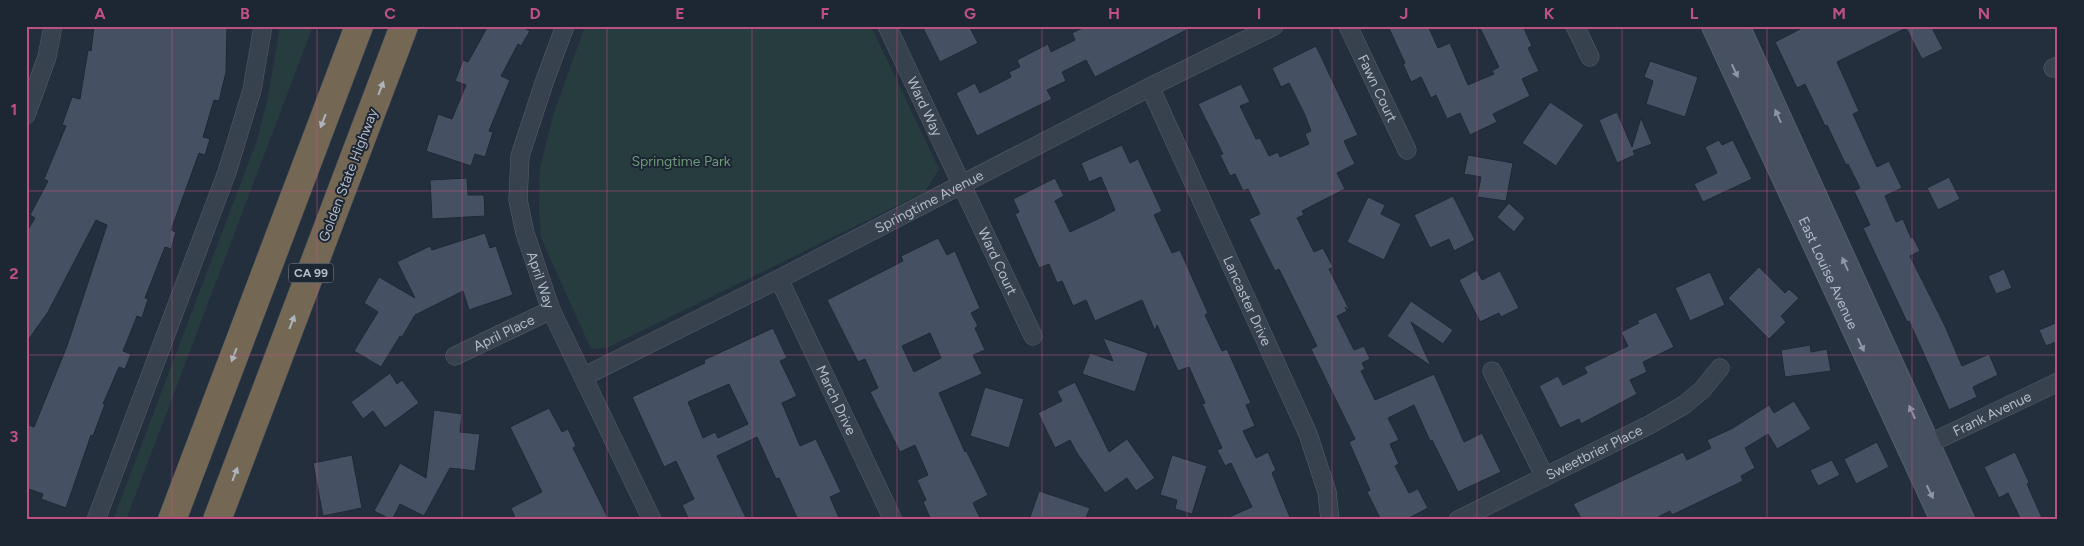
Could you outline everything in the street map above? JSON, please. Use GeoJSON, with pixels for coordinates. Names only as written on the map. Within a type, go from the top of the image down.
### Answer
{"type":"FeatureCollection","features":[{"type":"Feature","properties":{"kind":"highway","name":"CA 99"},"geometry":{"type":"LineString","coordinates":[[172,520],[358,26]]}},
{"type":"Feature","properties":{"kind":"highway","name":"Golden State Highway"},"geometry":{"type":"LineString","coordinates":[[217,520],[404,26]]}},
{"type":"Feature","properties":{"kind":"street"},"geometry":{"type":"LineString","coordinates":[[26,116],[47,57],[52,26]]}},
{"type":"Feature","properties":{"kind":"street"},"geometry":{"type":"LineString","coordinates":[[96,520],[227,172],[252,90],[263,26]]}},
{"type":"Feature","properties":{"kind":"street","name":"April Way"},"geometry":{"type":"LineString","coordinates":[[566,26],[544,83],[520,156],[518,200],[525,233],[551,310],[652,520]]}},
{"type":"Feature","properties":{"kind":"street","name":"Ward Way"},"geometry":{"type":"LineString","coordinates":[[887,26],[961,186]]}},
{"type":"Feature","properties":{"kind":"street","name":"Springtime Avenue"},"geometry":{"type":"LineString","coordinates":[[583,377],[961,186],[1150,87],[1274,26]]}},
{"type":"Feature","properties":{"kind":"street","name":"Fawn Court"},"geometry":{"type":"LineString","coordinates":[[1348,26],[1407,150]]}},
{"type":"Feature","properties":{"kind":"street"},"geometry":{"type":"LineString","coordinates":[[1575,26],[1590,57]]}},
{"type":"Feature","properties":{"kind":"street","name":"East Louise Avenue"},"geometry":{"type":"LineString","coordinates":[[1714,26],[1919,448],[1962,520]]}},
{"type":"Feature","properties":{"kind":"street","name":"East Louise Avenue"},"geometry":{"type":"LineString","coordinates":[[1737,26],[1919,448],[1943,520]]}},
{"type":"Feature","properties":{"kind":"street","name":"Lancaster Drive"},"geometry":{"type":"LineString","coordinates":[[1150,87],[1308,434],[1327,492],[1330,520]]}},
{"type":"Feature","properties":{"kind":"street","name":"Ward Court"},"geometry":{"type":"LineString","coordinates":[[961,186],[1033,336]]}},
{"type":"Feature","properties":{"kind":"street","name":"March Drive"},"geometry":{"type":"LineString","coordinates":[[779,279],[893,520]]}},
{"type":"Feature","properties":{"kind":"street","name":"April Place"},"geometry":{"type":"LineString","coordinates":[[455,356],[551,310]]}},
{"type":"Feature","properties":{"kind":"street","name":"Sweetbrier Place"},"geometry":{"type":"LineString","coordinates":[[1458,520],[1649,425],[1684,405],[1702,390],[1720,368]]}},
{"type":"Feature","properties":{"kind":"street"},"geometry":{"type":"LineString","coordinates":[[1492,371],[1545,477]]}},
{"type":"Feature","properties":{"kind":"street","name":"Frank Avenue"},"geometry":{"type":"LineString","coordinates":[[1919,448],[2058,382]]}},
{"type":"Feature","properties":{"kind":"green space"},"geometry":{"type":"Polygon","coordinates":[[[280,26],[313,26],[126,520],[113,520],[257,140],[268,97],[280,26]]]}},
{"type":"Feature","properties":{"kind":"green space","name":"Springtime Park"},"geometry":{"type":"Polygon","coordinates":[[[585,26],[871,26],[939,169],[925,192],[607,348],[591,349],[541,238],[539,209],[540,169],[553,115],[585,26]]]}},
{"type":"Feature","properties":{"kind":"building"},"geometry":{"type":"Polygon","coordinates":[[[94,26],[227,26],[226,72],[219,101],[214,100],[203,137],[210,139],[205,155],[199,153],[171,230],[176,232],[171,249],[165,247],[145,298],[148,299],[142,318],[137,316],[123,351],[131,354],[125,369],[119,367],[103,404],[105,404],[93,436],[91,435],[66,508],[41,499],[43,494],[26,488],[26,424],[34,427],[67,346],[107,225],[96,220],[48,312],[26,343],[26,233],[35,218],[30,215],[48,181],[44,179],[66,126],[62,125],[72,97],[80,99],[88,50],[91,51],[94,26]]]}},
{"type":"Feature","properties":{"kind":"building"},"geometry":{"type":"Polygon","coordinates":[[[488,26],[521,26],[530,31],[521,46],[518,44],[501,76],[510,80],[489,131],[493,132],[485,157],[475,154],[471,166],[426,151],[438,114],[452,119],[466,85],[455,81],[463,60],[468,62],[488,26]]]}},
{"type":"Feature","properties":{"kind":"building"},"geometry":{"type":"Polygon","coordinates":[[[922,26],[969,26],[978,43],[940,62],[922,26]]]}},
{"type":"Feature","properties":{"kind":"building"},"geometry":{"type":"Polygon","coordinates":[[[1087,26],[1194,26],[1095,77],[1086,60],[1062,72],[1066,81],[1047,90],[1052,99],[977,136],[956,93],[975,83],[980,93],[1011,77],[1009,72],[1020,67],[1017,60],[1048,44],[1051,52],[1075,40],[1072,33],[1087,26]]]}},
{"type":"Feature","properties":{"kind":"building"},"geometry":{"type":"Polygon","coordinates":[[[1388,26],[1428,26],[1438,48],[1450,43],[1468,85],[1494,74],[1492,71],[1499,67],[1479,26],[1523,26],[1532,46],[1528,48],[1539,71],[1522,79],[1530,96],[1493,114],[1497,122],[1470,135],[1460,113],[1447,119],[1436,95],[1431,98],[1421,77],[1411,82],[1403,64],[1405,63],[1388,26]]]}},
{"type":"Feature","properties":{"kind":"building"},"geometry":{"type":"Polygon","coordinates":[[[1806,26],[1931,26],[1943,49],[1922,59],[1906,28],[1837,62],[1859,111],[1853,114],[1877,167],[1889,161],[1902,188],[1885,196],[1896,222],[1903,219],[1911,238],[1913,237],[1920,251],[1910,256],[1945,326],[1962,366],[1989,354],[1998,375],[1973,387],[1977,397],[1949,410],[1909,321],[1907,322],[1863,228],[1870,225],[1854,191],[1860,188],[1848,164],[1846,165],[1827,125],[1825,126],[1805,84],[1797,88],[1775,42],[1806,26]]]}},
{"type":"Feature","properties":{"kind":"building"},"geometry":{"type":"Polygon","coordinates":[[[1316,46],[1358,135],[1344,141],[1355,164],[1337,173],[1345,189],[1302,211],[1304,215],[1297,218],[1314,252],[1323,248],[1333,267],[1329,269],[1350,311],[1345,307],[1347,311],[1337,316],[1354,350],[1364,346],[1370,359],[1362,363],[1365,369],[1361,371],[1375,400],[1434,374],[1464,442],[1482,433],[1501,472],[1458,492],[1432,440],[1430,441],[1414,405],[1388,418],[1399,440],[1390,444],[1399,464],[1395,466],[1409,493],[1418,489],[1428,508],[1405,520],[1381,520],[1367,492],[1370,490],[1349,442],[1355,439],[1311,349],[1317,346],[1279,269],[1275,271],[1249,219],[1260,214],[1248,189],[1243,191],[1235,174],[1230,176],[1220,155],[1223,154],[1198,104],[1241,84],[1250,102],[1240,106],[1256,139],[1260,138],[1269,156],[1278,152],[1280,157],[1309,144],[1305,134],[1311,131],[1304,113],[1289,83],[1281,87],[1272,68],[1316,46]]]}},
{"type":"Feature","properties":{"kind":"building"},"geometry":{"type":"Polygon","coordinates":[[[1650,61],[1698,77],[1685,117],[1646,104],[1653,81],[1644,77],[1650,61]]]}},
{"type":"Feature","properties":{"kind":"building"},"geometry":{"type":"Polygon","coordinates":[[[1550,102],[1584,125],[1556,166],[1522,143],[1550,102]]]}},
{"type":"Feature","properties":{"kind":"building"},"geometry":{"type":"Polygon","coordinates":[[[1617,112],[1632,147],[1641,118],[1652,144],[1633,151],[1635,155],[1617,163],[1599,120],[1617,112]]]}},
{"type":"Feature","properties":{"kind":"building"},"geometry":{"type":"Polygon","coordinates":[[[1719,140],[1722,145],[1733,140],[1752,179],[1703,202],[1694,184],[1717,173],[1705,147],[1719,140]]]}},
{"type":"Feature","properties":{"kind":"building"},"geometry":{"type":"Polygon","coordinates":[[[1122,145],[1130,163],[1138,159],[1162,211],[1154,215],[1172,253],[1180,250],[1208,313],[1205,315],[1222,351],[1227,349],[1251,403],[1246,405],[1255,426],[1243,431],[1256,458],[1268,452],[1276,470],[1272,473],[1291,520],[1222,520],[1252,507],[1231,463],[1225,466],[1217,450],[1222,448],[1202,404],[1205,403],[1189,367],[1178,371],[1157,325],[1155,331],[1142,300],[1095,321],[1086,300],[1073,306],[1062,281],[1057,283],[1049,264],[1039,268],[1015,214],[1019,212],[1013,199],[1055,178],[1064,196],[1055,201],[1070,232],[1102,217],[1115,210],[1101,177],[1089,182],[1081,163],[1122,145]]]}},
{"type":"Feature","properties":{"kind":"building"},"geometry":{"type":"Polygon","coordinates":[[[1468,155],[1513,163],[1506,201],[1477,197],[1481,177],[1464,174],[1468,155]]]}},
{"type":"Feature","properties":{"kind":"building"},"geometry":{"type":"Polygon","coordinates":[[[1949,177],[1960,199],[1938,210],[1927,188],[1949,177]]]}},
{"type":"Feature","properties":{"kind":"building"},"geometry":{"type":"Polygon","coordinates":[[[467,178],[468,195],[484,195],[485,216],[432,219],[430,180],[467,178]]]}},
{"type":"Feature","properties":{"kind":"building"},"geometry":{"type":"Polygon","coordinates":[[[1453,196],[1475,240],[1454,251],[1449,239],[1430,248],[1414,215],[1453,196]]]}},
{"type":"Feature","properties":{"kind":"building"},"geometry":{"type":"Polygon","coordinates":[[[1368,197],[1385,205],[1381,214],[1401,224],[1384,260],[1347,242],[1368,197]]]}},
{"type":"Feature","properties":{"kind":"building"},"geometry":{"type":"Polygon","coordinates":[[[1509,203],[1525,218],[1514,232],[1497,217],[1509,203]]]}},
{"type":"Feature","properties":{"kind":"building"},"geometry":{"type":"Polygon","coordinates":[[[485,233],[490,248],[496,246],[513,295],[469,310],[463,291],[415,315],[381,367],[354,351],[378,312],[364,303],[379,277],[415,298],[397,262],[430,246],[432,250],[485,233]]]}},
{"type":"Feature","properties":{"kind":"building"},"geometry":{"type":"Polygon","coordinates":[[[938,238],[947,255],[955,251],[980,308],[971,313],[978,326],[975,328],[985,350],[973,355],[982,374],[939,393],[965,452],[966,450],[988,495],[973,503],[981,520],[931,520],[923,502],[926,500],[917,480],[928,475],[915,445],[900,452],[870,392],[878,388],[865,359],[858,362],[827,300],[903,261],[901,256],[938,238]],[[930,333],[902,346],[914,372],[941,358],[930,333]]]}},
{"type":"Feature","properties":{"kind":"building"},"geometry":{"type":"Polygon","coordinates":[[[1759,267],[1785,293],[1789,289],[1799,298],[1781,316],[1786,322],[1769,339],[1728,298],[1759,267]]]}},
{"type":"Feature","properties":{"kind":"building"},"geometry":{"type":"Polygon","coordinates":[[[2004,269],[2012,288],[1996,294],[1988,276],[2004,269]]]}},
{"type":"Feature","properties":{"kind":"building"},"geometry":{"type":"Polygon","coordinates":[[[1477,270],[1482,280],[1500,271],[1519,308],[1501,317],[1499,313],[1480,322],[1459,280],[1477,270]]]}},
{"type":"Feature","properties":{"kind":"building"},"geometry":{"type":"Polygon","coordinates":[[[1710,272],[1725,305],[1690,321],[1675,288],[1710,272]]]}},
{"type":"Feature","properties":{"kind":"building"},"geometry":{"type":"Polygon","coordinates":[[[1411,301],[1453,330],[1443,344],[1411,322],[1431,366],[1387,336],[1411,301]]]}},
{"type":"Feature","properties":{"kind":"building"},"geometry":{"type":"Polygon","coordinates":[[[1656,312],[1674,347],[1643,362],[1647,372],[1630,380],[1637,394],[1581,424],[1579,419],[1560,428],[1539,386],[1558,376],[1563,385],[1587,373],[1584,367],[1628,346],[1621,332],[1639,323],[1637,321],[1656,312]]]}},
{"type":"Feature","properties":{"kind":"building"},"geometry":{"type":"Polygon","coordinates":[[[2058,322],[2058,341],[2046,346],[2039,330],[2058,322]]]}},
{"type":"Feature","properties":{"kind":"building"},"geometry":{"type":"Polygon","coordinates":[[[773,328],[787,358],[780,361],[797,396],[782,403],[800,446],[816,439],[841,492],[830,497],[840,520],[798,520],[779,478],[776,479],[757,437],[717,456],[747,520],[689,520],[682,505],[694,499],[676,461],[664,467],[632,397],[705,363],[704,360],[773,328]],[[729,384],[688,402],[703,438],[715,432],[718,438],[748,424],[729,384]]]}},
{"type":"Feature","properties":{"kind":"building"},"geometry":{"type":"Polygon","coordinates":[[[1103,338],[1148,353],[1135,392],[1082,374],[1090,353],[1113,361],[1103,338]]]}},
{"type":"Feature","properties":{"kind":"building"},"geometry":{"type":"Polygon","coordinates":[[[1810,345],[1811,352],[1827,349],[1831,371],[1785,377],[1781,350],[1810,345]]]}},
{"type":"Feature","properties":{"kind":"building"},"geometry":{"type":"Polygon","coordinates":[[[390,373],[397,384],[402,380],[419,403],[385,428],[373,411],[363,419],[351,402],[390,373]]]}},
{"type":"Feature","properties":{"kind":"building"},"geometry":{"type":"Polygon","coordinates":[[[1075,382],[1109,452],[1127,439],[1155,478],[1136,491],[1127,478],[1105,493],[1070,440],[1055,448],[1038,413],[1062,401],[1057,391],[1075,382]]]}},
{"type":"Feature","properties":{"kind":"building"},"geometry":{"type":"Polygon","coordinates":[[[985,387],[1024,399],[1009,448],[970,436],[985,387]]]}},
{"type":"Feature","properties":{"kind":"building"},"geometry":{"type":"Polygon","coordinates":[[[1794,401],[1811,429],[1777,449],[1768,434],[1745,448],[1755,468],[1741,476],[1743,481],[1672,515],[1670,511],[1652,520],[1582,520],[1573,504],[1683,452],[1687,460],[1711,448],[1707,440],[1733,428],[1769,405],[1774,413],[1794,401]]]}},
{"type":"Feature","properties":{"kind":"building"},"geometry":{"type":"Polygon","coordinates":[[[549,408],[562,432],[568,429],[576,446],[573,448],[609,520],[516,520],[511,508],[542,492],[510,427],[549,408]]]}},
{"type":"Feature","properties":{"kind":"building"},"geometry":{"type":"Polygon","coordinates":[[[434,410],[462,414],[460,432],[480,434],[475,471],[450,468],[424,516],[400,504],[392,520],[374,511],[400,463],[426,478],[434,410]]]}},
{"type":"Feature","properties":{"kind":"building"},"geometry":{"type":"Polygon","coordinates":[[[1877,442],[1889,467],[1856,484],[1844,459],[1877,442]]]}},
{"type":"Feature","properties":{"kind":"building"},"geometry":{"type":"Polygon","coordinates":[[[2015,452],[2029,482],[2027,484],[2043,520],[2021,520],[2008,493],[1999,498],[1984,467],[2015,452]]]}},
{"type":"Feature","properties":{"kind":"building"},"geometry":{"type":"Polygon","coordinates":[[[352,455],[362,508],[323,516],[313,463],[352,455]]]}},
{"type":"Feature","properties":{"kind":"building"},"geometry":{"type":"Polygon","coordinates":[[[1172,455],[1207,466],[1192,514],[1175,509],[1177,500],[1160,495],[1172,455]]]}},
{"type":"Feature","properties":{"kind":"building"},"geometry":{"type":"Polygon","coordinates":[[[1832,460],[1840,475],[1818,486],[1810,470],[1832,460]]]}},
{"type":"Feature","properties":{"kind":"building"},"geometry":{"type":"Polygon","coordinates":[[[1039,491],[1090,508],[1085,520],[1029,520],[1039,491]]]}}]}
